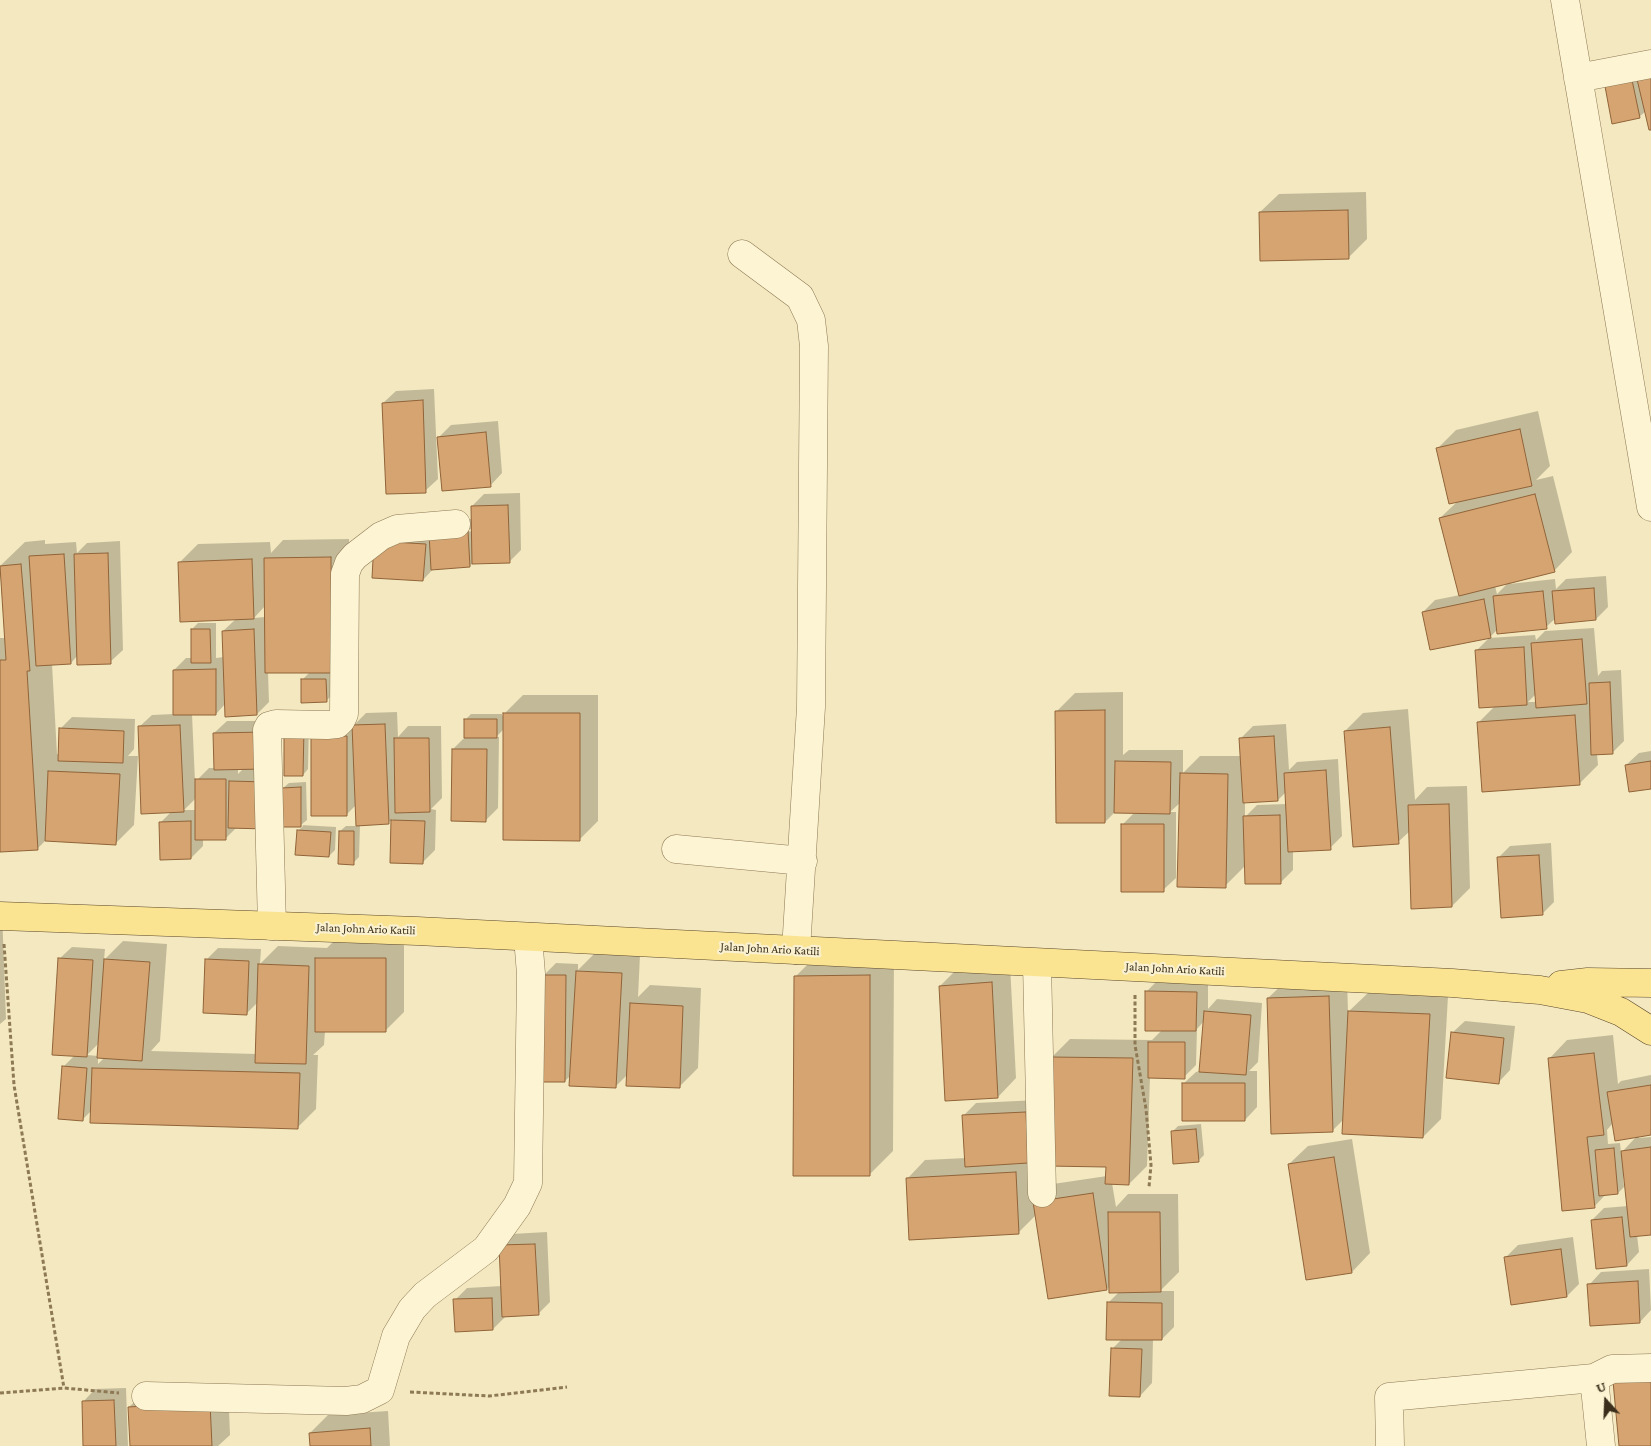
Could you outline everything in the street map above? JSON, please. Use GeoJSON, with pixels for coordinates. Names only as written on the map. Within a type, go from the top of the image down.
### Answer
{"type":"FeatureCollection","features":[{"type":"Feature","properties":{"kind":"main road","name":"Jalan John Ario Katili"},"geometry":{"type":"LineString","coordinates":[[1,916],[528,936],[1452,983],[1540,990],[1588,999],[1608,1006],[1651,1031]]}},
{"type":"Feature","properties":{"kind":"main road","name":"Jalan John Ario Katili"},"geometry":{"type":"LineString","coordinates":[[1540,990],[1588,982],[1651,983]]}},
{"type":"Feature","properties":{"kind":"street"},"geometry":{"type":"LineString","coordinates":[[1565,0],[1651,507]]}},
{"type":"Feature","properties":{"kind":"street"},"geometry":{"type":"LineString","coordinates":[[1578,78],[1651,64]]}},
{"type":"Feature","properties":{"kind":"street"},"geometry":{"type":"LineString","coordinates":[[742,254],[800,297],[811,320],[814,346],[811,707],[803,861],[796,950]]}},
{"type":"Feature","properties":{"kind":"street"},"geometry":{"type":"LineString","coordinates":[[272,926],[267,730],[269,726],[276,724],[327,725],[337,724],[341,720],[344,714],[345,574],[349,563],[355,556],[381,536],[397,530],[456,524]]}},
{"type":"Feature","properties":{"kind":"street"},"geometry":{"type":"LineString","coordinates":[[676,849],[803,861]]}},
{"type":"Feature","properties":{"kind":"street"},"geometry":{"type":"LineString","coordinates":[[146,1396],[346,1401],[362,1399],[380,1390],[396,1336],[412,1309],[425,1295],[486,1249],[518,1206],[528,1183],[531,974],[528,936]]}},
{"type":"Feature","properties":{"kind":"street"},"geometry":{"type":"LineString","coordinates":[[1037,963],[1042,1193]]}},
{"type":"Feature","properties":{"kind":"street"},"geometry":{"type":"LineString","coordinates":[[1390,1446],[1389,1397],[1594,1378],[1612,1370],[1651,1368]]}},
{"type":"Feature","properties":{"kind":"street"},"geometry":{"type":"LineString","coordinates":[[1594,1378],[1601,1446]]}},
{"type":"Feature","properties":{"kind":"path"},"geometry":{"type":"LineString","coordinates":[[1,916],[14,1084],[24,1156],[64,1388]]}},
{"type":"Feature","properties":{"kind":"path"},"geometry":{"type":"LineString","coordinates":[[1135,967],[1136,1045],[1148,1127],[1151,1165],[1150,1187]]}},
{"type":"Feature","properties":{"kind":"path"},"geometry":{"type":"LineString","coordinates":[[380,1390],[489,1396],[567,1387]]}},
{"type":"Feature","properties":{"kind":"path"},"geometry":{"type":"LineString","coordinates":[[0,1393],[64,1388],[146,1396]]}},
{"type":"Feature","properties":{"kind":"building"},"geometry":{"type":"Polygon","coordinates":[[[1651,72],[1651,130],[1649,130],[1636,75],[1651,72]]]}},
{"type":"Feature","properties":{"kind":"building"},"geometry":{"type":"Polygon","coordinates":[[[1631,75],[1640,118],[1612,124],[1604,81],[1631,75]]]}},
{"type":"Feature","properties":{"kind":"building"},"geometry":{"type":"Polygon","coordinates":[[[1348,210],[1349,259],[1260,261],[1259,212],[1348,210]]]}},
{"type":"Feature","properties":{"kind":"building"},"geometry":{"type":"Polygon","coordinates":[[[423,400],[426,493],[386,494],[382,403],[423,400]]]}},
{"type":"Feature","properties":{"kind":"building"},"geometry":{"type":"Polygon","coordinates":[[[1520,429],[1532,486],[1449,504],[1436,448],[1520,429]]]}},
{"type":"Feature","properties":{"kind":"building"},"geometry":{"type":"Polygon","coordinates":[[[486,432],[491,487],[442,491],[437,437],[486,432]]]}},
{"type":"Feature","properties":{"kind":"building"},"geometry":{"type":"Polygon","coordinates":[[[1535,494],[1555,572],[1459,596],[1439,518],[1535,494]]]}},
{"type":"Feature","properties":{"kind":"building"},"geometry":{"type":"Polygon","coordinates":[[[508,505],[510,563],[472,564],[471,506],[508,505]]]}},
{"type":"Feature","properties":{"kind":"building"},"geometry":{"type":"Polygon","coordinates":[[[468,531],[470,567],[431,570],[429,533],[468,531]]]}},
{"type":"Feature","properties":{"kind":"building"},"geometry":{"type":"Polygon","coordinates":[[[374,541],[426,544],[423,581],[372,578],[374,541]]]}},
{"type":"Feature","properties":{"kind":"building"},"geometry":{"type":"Polygon","coordinates":[[[108,553],[111,664],[77,665],[74,554],[108,553]]]}},
{"type":"Feature","properties":{"kind":"building"},"geometry":{"type":"Polygon","coordinates":[[[64,554],[71,664],[36,666],[29,556],[64,554]]]}},
{"type":"Feature","properties":{"kind":"building"},"geometry":{"type":"Polygon","coordinates":[[[331,557],[332,673],[265,673],[264,558],[331,557]]]}},
{"type":"Feature","properties":{"kind":"building"},"geometry":{"type":"Polygon","coordinates":[[[252,559],[254,619],[180,622],[178,562],[252,559]]]}},
{"type":"Feature","properties":{"kind":"building"},"geometry":{"type":"Polygon","coordinates":[[[21,564],[30,671],[27,671],[38,850],[0,852],[0,660],[6,660],[0,566],[21,564]]]}},
{"type":"Feature","properties":{"kind":"building"},"geometry":{"type":"Polygon","coordinates":[[[1594,588],[1596,620],[1555,624],[1552,591],[1594,588]]]}},
{"type":"Feature","properties":{"kind":"building"},"geometry":{"type":"Polygon","coordinates":[[[1543,591],[1547,629],[1497,634],[1493,596],[1543,591]]]}},
{"type":"Feature","properties":{"kind":"building"},"geometry":{"type":"Polygon","coordinates":[[[1484,599],[1491,638],[1430,650],[1422,612],[1484,599]]]}},
{"type":"Feature","properties":{"kind":"building"},"geometry":{"type":"Polygon","coordinates":[[[191,629],[210,629],[211,663],[191,663],[191,629]]]}},
{"type":"Feature","properties":{"kind":"building"},"geometry":{"type":"Polygon","coordinates":[[[254,629],[257,715],[225,717],[222,631],[254,629]]]}},
{"type":"Feature","properties":{"kind":"building"},"geometry":{"type":"Polygon","coordinates":[[[1582,639],[1587,704],[1536,708],[1531,643],[1582,639]]]}},
{"type":"Feature","properties":{"kind":"building"},"geometry":{"type":"Polygon","coordinates":[[[1524,647],[1527,705],[1479,708],[1475,650],[1524,647]]]}},
{"type":"Feature","properties":{"kind":"building"},"geometry":{"type":"Polygon","coordinates":[[[216,669],[216,715],[173,715],[173,670],[216,669]]]}},
{"type":"Feature","properties":{"kind":"building"},"geometry":{"type":"Polygon","coordinates":[[[301,679],[326,679],[327,702],[301,703],[301,679]]]}},
{"type":"Feature","properties":{"kind":"building"},"geometry":{"type":"Polygon","coordinates":[[[1610,682],[1613,754],[1591,755],[1589,683],[1610,682]]]}},
{"type":"Feature","properties":{"kind":"building"},"geometry":{"type":"Polygon","coordinates":[[[1105,710],[1105,823],[1056,823],[1055,711],[1105,710]]]}},
{"type":"Feature","properties":{"kind":"building"},"geometry":{"type":"Polygon","coordinates":[[[503,713],[580,713],[580,841],[503,840],[503,713]]]}},
{"type":"Feature","properties":{"kind":"building"},"geometry":{"type":"Polygon","coordinates":[[[1575,715],[1580,785],[1482,792],[1477,722],[1575,715]]]}},
{"type":"Feature","properties":{"kind":"building"},"geometry":{"type":"Polygon","coordinates":[[[464,719],[497,719],[497,738],[464,738],[464,719]]]}},
{"type":"Feature","properties":{"kind":"building"},"geometry":{"type":"Polygon","coordinates":[[[385,724],[389,824],[356,826],[352,725],[385,724]]]}},
{"type":"Feature","properties":{"kind":"building"},"geometry":{"type":"Polygon","coordinates":[[[180,725],[184,812],[141,814],[138,726],[180,725]]]}},
{"type":"Feature","properties":{"kind":"building"},"geometry":{"type":"Polygon","coordinates":[[[284,727],[304,728],[303,776],[284,776],[284,727]]]}},
{"type":"Feature","properties":{"kind":"building"},"geometry":{"type":"Polygon","coordinates":[[[1390,727],[1399,844],[1353,847],[1344,731],[1390,727]]]}},
{"type":"Feature","properties":{"kind":"building"},"geometry":{"type":"Polygon","coordinates":[[[59,728],[124,731],[123,763],[58,761],[59,728]]]}},
{"type":"Feature","properties":{"kind":"building"},"geometry":{"type":"Polygon","coordinates":[[[264,732],[264,769],[214,770],[213,733],[264,732]]]}},
{"type":"Feature","properties":{"kind":"building"},"geometry":{"type":"Polygon","coordinates":[[[311,736],[347,736],[347,816],[311,816],[311,736]]]}},
{"type":"Feature","properties":{"kind":"building"},"geometry":{"type":"Polygon","coordinates":[[[1274,736],[1278,801],[1243,803],[1239,738],[1274,736]]]}},
{"type":"Feature","properties":{"kind":"building"},"geometry":{"type":"Polygon","coordinates":[[[394,738],[429,738],[430,812],[395,813],[394,738]]]}},
{"type":"Feature","properties":{"kind":"building"},"geometry":{"type":"Polygon","coordinates":[[[452,749],[487,749],[486,822],[451,821],[452,749]]]}},
{"type":"Feature","properties":{"kind":"building"},"geometry":{"type":"Polygon","coordinates":[[[1115,761],[1171,762],[1170,814],[1114,813],[1115,761]]]}},
{"type":"Feature","properties":{"kind":"building"},"geometry":{"type":"Polygon","coordinates":[[[1651,761],[1651,789],[1629,792],[1625,765],[1651,761]]]}},
{"type":"Feature","properties":{"kind":"building"},"geometry":{"type":"Polygon","coordinates":[[[1326,770],[1331,850],[1288,852],[1284,773],[1326,770]]]}},
{"type":"Feature","properties":{"kind":"building"},"geometry":{"type":"Polygon","coordinates":[[[48,771],[120,774],[116,845],[45,841],[48,771]]]}},
{"type":"Feature","properties":{"kind":"building"},"geometry":{"type":"Polygon","coordinates":[[[1180,773],[1228,774],[1226,888],[1177,887],[1180,773]]]}},
{"type":"Feature","properties":{"kind":"building"},"geometry":{"type":"Polygon","coordinates":[[[195,779],[226,779],[226,840],[195,840],[195,779]]]}},
{"type":"Feature","properties":{"kind":"building"},"geometry":{"type":"Polygon","coordinates":[[[229,781],[267,782],[266,829],[228,828],[229,781]]]}},
{"type":"Feature","properties":{"kind":"building"},"geometry":{"type":"Polygon","coordinates":[[[301,787],[301,827],[283,827],[282,788],[301,787]]]}},
{"type":"Feature","properties":{"kind":"building"},"geometry":{"type":"Polygon","coordinates":[[[1449,804],[1452,907],[1411,909],[1408,805],[1449,804]]]}},
{"type":"Feature","properties":{"kind":"building"},"geometry":{"type":"Polygon","coordinates":[[[1280,815],[1281,884],[1245,884],[1243,816],[1280,815]]]}},
{"type":"Feature","properties":{"kind":"building"},"geometry":{"type":"Polygon","coordinates":[[[391,820],[425,821],[423,864],[390,863],[391,820]]]}},
{"type":"Feature","properties":{"kind":"building"},"geometry":{"type":"Polygon","coordinates":[[[191,821],[191,859],[160,860],[159,822],[191,821]]]}},
{"type":"Feature","properties":{"kind":"building"},"geometry":{"type":"Polygon","coordinates":[[[1121,824],[1164,824],[1164,892],[1121,892],[1121,824]]]}},
{"type":"Feature","properties":{"kind":"building"},"geometry":{"type":"Polygon","coordinates":[[[297,830],[331,832],[329,857],[295,855],[297,830]]]}},
{"type":"Feature","properties":{"kind":"building"},"geometry":{"type":"Polygon","coordinates":[[[339,831],[354,831],[354,865],[338,864],[339,831]]]}},
{"type":"Feature","properties":{"kind":"building"},"geometry":{"type":"Polygon","coordinates":[[[1539,855],[1543,915],[1501,918],[1497,857],[1539,855]]]}},
{"type":"Feature","properties":{"kind":"building"},"geometry":{"type":"Polygon","coordinates":[[[58,958],[93,960],[87,1057],[52,1055],[58,958]]]}},
{"type":"Feature","properties":{"kind":"building"},"geometry":{"type":"Polygon","coordinates":[[[315,958],[386,958],[386,1032],[315,1032],[315,958]]]}},
{"type":"Feature","properties":{"kind":"building"},"geometry":{"type":"Polygon","coordinates":[[[104,959],[150,962],[142,1061],[97,1058],[104,959]]]}},
{"type":"Feature","properties":{"kind":"building"},"geometry":{"type":"Polygon","coordinates":[[[205,959],[249,961],[247,1015],[203,1013],[205,959]]]}},
{"type":"Feature","properties":{"kind":"building"},"geometry":{"type":"Polygon","coordinates":[[[258,964],[309,966],[306,1064],[255,1063],[258,964]]]}},
{"type":"Feature","properties":{"kind":"building"},"geometry":{"type":"Polygon","coordinates":[[[576,971],[622,973],[616,1088],[569,1086],[576,971]]]}},
{"type":"Feature","properties":{"kind":"building"},"geometry":{"type":"Polygon","coordinates":[[[542,975],[566,975],[565,1082],[541,1082],[542,975]]]}},
{"type":"Feature","properties":{"kind":"building"},"geometry":{"type":"Polygon","coordinates":[[[870,975],[870,1176],[793,1176],[794,976],[870,975]]]}},
{"type":"Feature","properties":{"kind":"building"},"geometry":{"type":"Polygon","coordinates":[[[992,982],[998,1098],[945,1101],[939,986],[992,982]]]}},
{"type":"Feature","properties":{"kind":"building"},"geometry":{"type":"Polygon","coordinates":[[[1145,991],[1197,992],[1196,1031],[1145,1031],[1145,991]]]}},
{"type":"Feature","properties":{"kind":"building"},"geometry":{"type":"Polygon","coordinates":[[[1329,996],[1333,1132],[1271,1134],[1267,998],[1329,996]]]}},
{"type":"Feature","properties":{"kind":"building"},"geometry":{"type":"Polygon","coordinates":[[[630,1003],[683,1006],[680,1088],[626,1086],[630,1003]]]}},
{"type":"Feature","properties":{"kind":"building"},"geometry":{"type":"Polygon","coordinates":[[[1204,1011],[1251,1015],[1246,1075],[1199,1072],[1204,1011]]]}},
{"type":"Feature","properties":{"kind":"building"},"geometry":{"type":"Polygon","coordinates":[[[1348,1011],[1430,1014],[1423,1138],[1342,1134],[1348,1011]]]}},
{"type":"Feature","properties":{"kind":"building"},"geometry":{"type":"Polygon","coordinates":[[[1451,1032],[1504,1038],[1499,1084],[1446,1078],[1451,1032]]]}},
{"type":"Feature","properties":{"kind":"building"},"geometry":{"type":"Polygon","coordinates":[[[1148,1042],[1185,1042],[1185,1079],[1148,1078],[1148,1042]]]}},
{"type":"Feature","properties":{"kind":"building"},"geometry":{"type":"Polygon","coordinates":[[[1594,1053],[1604,1135],[1587,1137],[1595,1208],[1562,1211],[1548,1058],[1594,1053]]]}},
{"type":"Feature","properties":{"kind":"building"},"geometry":{"type":"Polygon","coordinates":[[[1050,1057],[1133,1058],[1129,1185],[1105,1184],[1106,1167],[1048,1166],[1050,1057]]]}},
{"type":"Feature","properties":{"kind":"building"},"geometry":{"type":"Polygon","coordinates":[[[62,1066],[87,1068],[83,1121],[58,1119],[62,1066]]]}},
{"type":"Feature","properties":{"kind":"building"},"geometry":{"type":"Polygon","coordinates":[[[92,1068],[300,1073],[298,1129],[90,1123],[92,1068]]]}},
{"type":"Feature","properties":{"kind":"building"},"geometry":{"type":"Polygon","coordinates":[[[1182,1083],[1245,1083],[1245,1121],[1182,1121],[1182,1083]]]}},
{"type":"Feature","properties":{"kind":"building"},"geometry":{"type":"Polygon","coordinates":[[[1651,1085],[1651,1135],[1615,1141],[1607,1092],[1651,1085]]]}},
{"type":"Feature","properties":{"kind":"building"},"geometry":{"type":"Polygon","coordinates":[[[1026,1112],[1028,1163],[965,1167],[962,1115],[1026,1112]]]}},
{"type":"Feature","properties":{"kind":"building"},"geometry":{"type":"Polygon","coordinates":[[[1196,1129],[1199,1162],[1173,1164],[1171,1131],[1196,1129]]]}},
{"type":"Feature","properties":{"kind":"building"},"geometry":{"type":"Polygon","coordinates":[[[1651,1147],[1651,1235],[1630,1237],[1621,1151],[1651,1147]]]}},
{"type":"Feature","properties":{"kind":"building"},"geometry":{"type":"Polygon","coordinates":[[[1614,1148],[1618,1194],[1599,1196],[1595,1150],[1614,1148]]]}},
{"type":"Feature","properties":{"kind":"building"},"geometry":{"type":"Polygon","coordinates":[[[1334,1157],[1352,1273],[1306,1280],[1288,1164],[1334,1157]]]}},
{"type":"Feature","properties":{"kind":"building"},"geometry":{"type":"Polygon","coordinates":[[[1016,1172],[1019,1234],[909,1240],[906,1178],[1016,1172]]]}},
{"type":"Feature","properties":{"kind":"building"},"geometry":{"type":"Polygon","coordinates":[[[1093,1193],[1107,1290],[1048,1299],[1033,1202],[1093,1193]]]}},
{"type":"Feature","properties":{"kind":"building"},"geometry":{"type":"Polygon","coordinates":[[[1108,1212],[1160,1212],[1161,1292],[1109,1293],[1108,1212]]]}},
{"type":"Feature","properties":{"kind":"building"},"geometry":{"type":"Polygon","coordinates":[[[1622,1217],[1627,1266],[1596,1269],[1591,1220],[1622,1217]]]}},
{"type":"Feature","properties":{"kind":"building"},"geometry":{"type":"Polygon","coordinates":[[[535,1244],[539,1315],[502,1317],[499,1245],[535,1244]]]}},
{"type":"Feature","properties":{"kind":"building"},"geometry":{"type":"Polygon","coordinates":[[[1561,1249],[1567,1297],[1511,1305],[1504,1257],[1561,1249]]]}},
{"type":"Feature","properties":{"kind":"building"},"geometry":{"type":"Polygon","coordinates":[[[1638,1281],[1640,1323],[1590,1326],[1587,1284],[1638,1281]]]}},
{"type":"Feature","properties":{"kind":"building"},"geometry":{"type":"Polygon","coordinates":[[[492,1298],[493,1330],[455,1332],[453,1299],[492,1298]]]}},
{"type":"Feature","properties":{"kind":"building"},"geometry":{"type":"Polygon","coordinates":[[[1107,1302],[1162,1303],[1162,1340],[1106,1340],[1107,1302]]]}},
{"type":"Feature","properties":{"kind":"building"},"geometry":{"type":"Polygon","coordinates":[[[1111,1348],[1142,1349],[1140,1397],[1109,1396],[1111,1348]]]}},
{"type":"Feature","properties":{"kind":"building"},"geometry":{"type":"Polygon","coordinates":[[[1651,1377],[1651,1446],[1619,1446],[1613,1381],[1651,1377]]]}},
{"type":"Feature","properties":{"kind":"building"},"geometry":{"type":"Polygon","coordinates":[[[114,1400],[116,1446],[83,1446],[82,1401],[114,1400]]]}},
{"type":"Feature","properties":{"kind":"building"},"geometry":{"type":"Polygon","coordinates":[[[210,1402],[212,1446],[130,1446],[128,1407],[210,1402]]]}},
{"type":"Feature","properties":{"kind":"building"},"geometry":{"type":"Polygon","coordinates":[[[370,1428],[371,1446],[310,1446],[309,1433],[370,1428]]]}}]}
